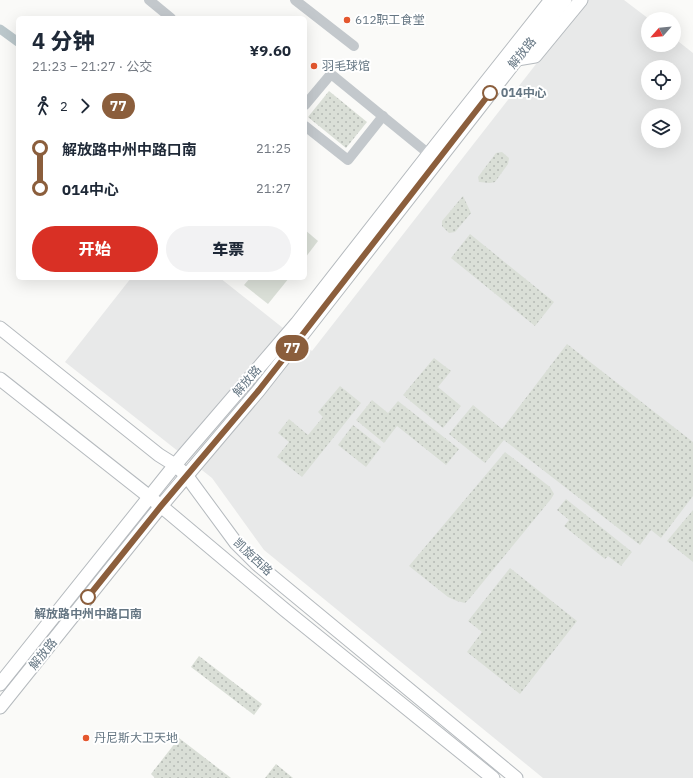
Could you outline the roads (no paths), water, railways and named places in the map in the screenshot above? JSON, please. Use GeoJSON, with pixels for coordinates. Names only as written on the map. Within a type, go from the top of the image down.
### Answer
{"type":"FeatureCollection","features":[{"type":"Feature","properties":{"kind":"main road","name":"解放路"},"geometry":{"type":"LineString","coordinates":[[0,684],[175,465],[297,323],[551,0]]}},
{"type":"Feature","properties":{"kind":"main road","name":"解放路"},"geometry":{"type":"LineString","coordinates":[[0,707],[186,475],[259,390],[516,59],[565,0]]}},
{"type":"Feature","properties":{"kind":"main road"},"geometry":{"type":"LineString","coordinates":[[516,59],[534,56],[581,0]]}},
{"type":"Feature","properties":{"kind":"main road","name":"凯旋西路"},"geometry":{"type":"LineString","coordinates":[[0,328],[159,455],[175,465],[186,475],[236,543],[257,564],[516,778]]}},
{"type":"Feature","properties":{"kind":"main road","name":"凯旋西路"},"geometry":{"type":"LineString","coordinates":[[0,379],[150,497],[286,610],[493,778]]}},
{"type":"Feature","properties":{"kind":"street"},"geometry":{"type":"LineString","coordinates":[[149,0],[169,16]]}},
{"type":"Feature","properties":{"kind":"street"},"geometry":{"type":"LineString","coordinates":[[295,0],[354,46]]}},
{"type":"Feature","properties":{"kind":"street"},"geometry":{"type":"LineString","coordinates":[[307,104],[331,74],[429,154]]}},
{"type":"Feature","properties":{"kind":"street"},"geometry":{"type":"LineString","coordinates":[[307,128],[348,160],[383,116]]}},
{"type":"Feature","properties":{"kind":"waterway"},"geometry":{"type":"LineString","coordinates":[[0,29],[16,41]]}},
{"type":"Feature","properties":{"kind":"place","name":"612职工食堂"},"geometry":{"type":"Point","coordinates":[347,20]}},
{"type":"Feature","properties":{"kind":"place","name":"羽毛球馆"},"geometry":{"type":"Point","coordinates":[314,66]}},
{"type":"Feature","properties":{"kind":"place","name":"014中心"},"geometry":{"type":"Point","coordinates":[490,93]}},
{"type":"Feature","properties":{"kind":"place","name":"解放路中州中路口南"},"geometry":{"type":"Point","coordinates":[88,597]}},
{"type":"Feature","properties":{"kind":"place","name":"丹尼斯大卫天地"},"geometry":{"type":"Point","coordinates":[86,738]}}]}
